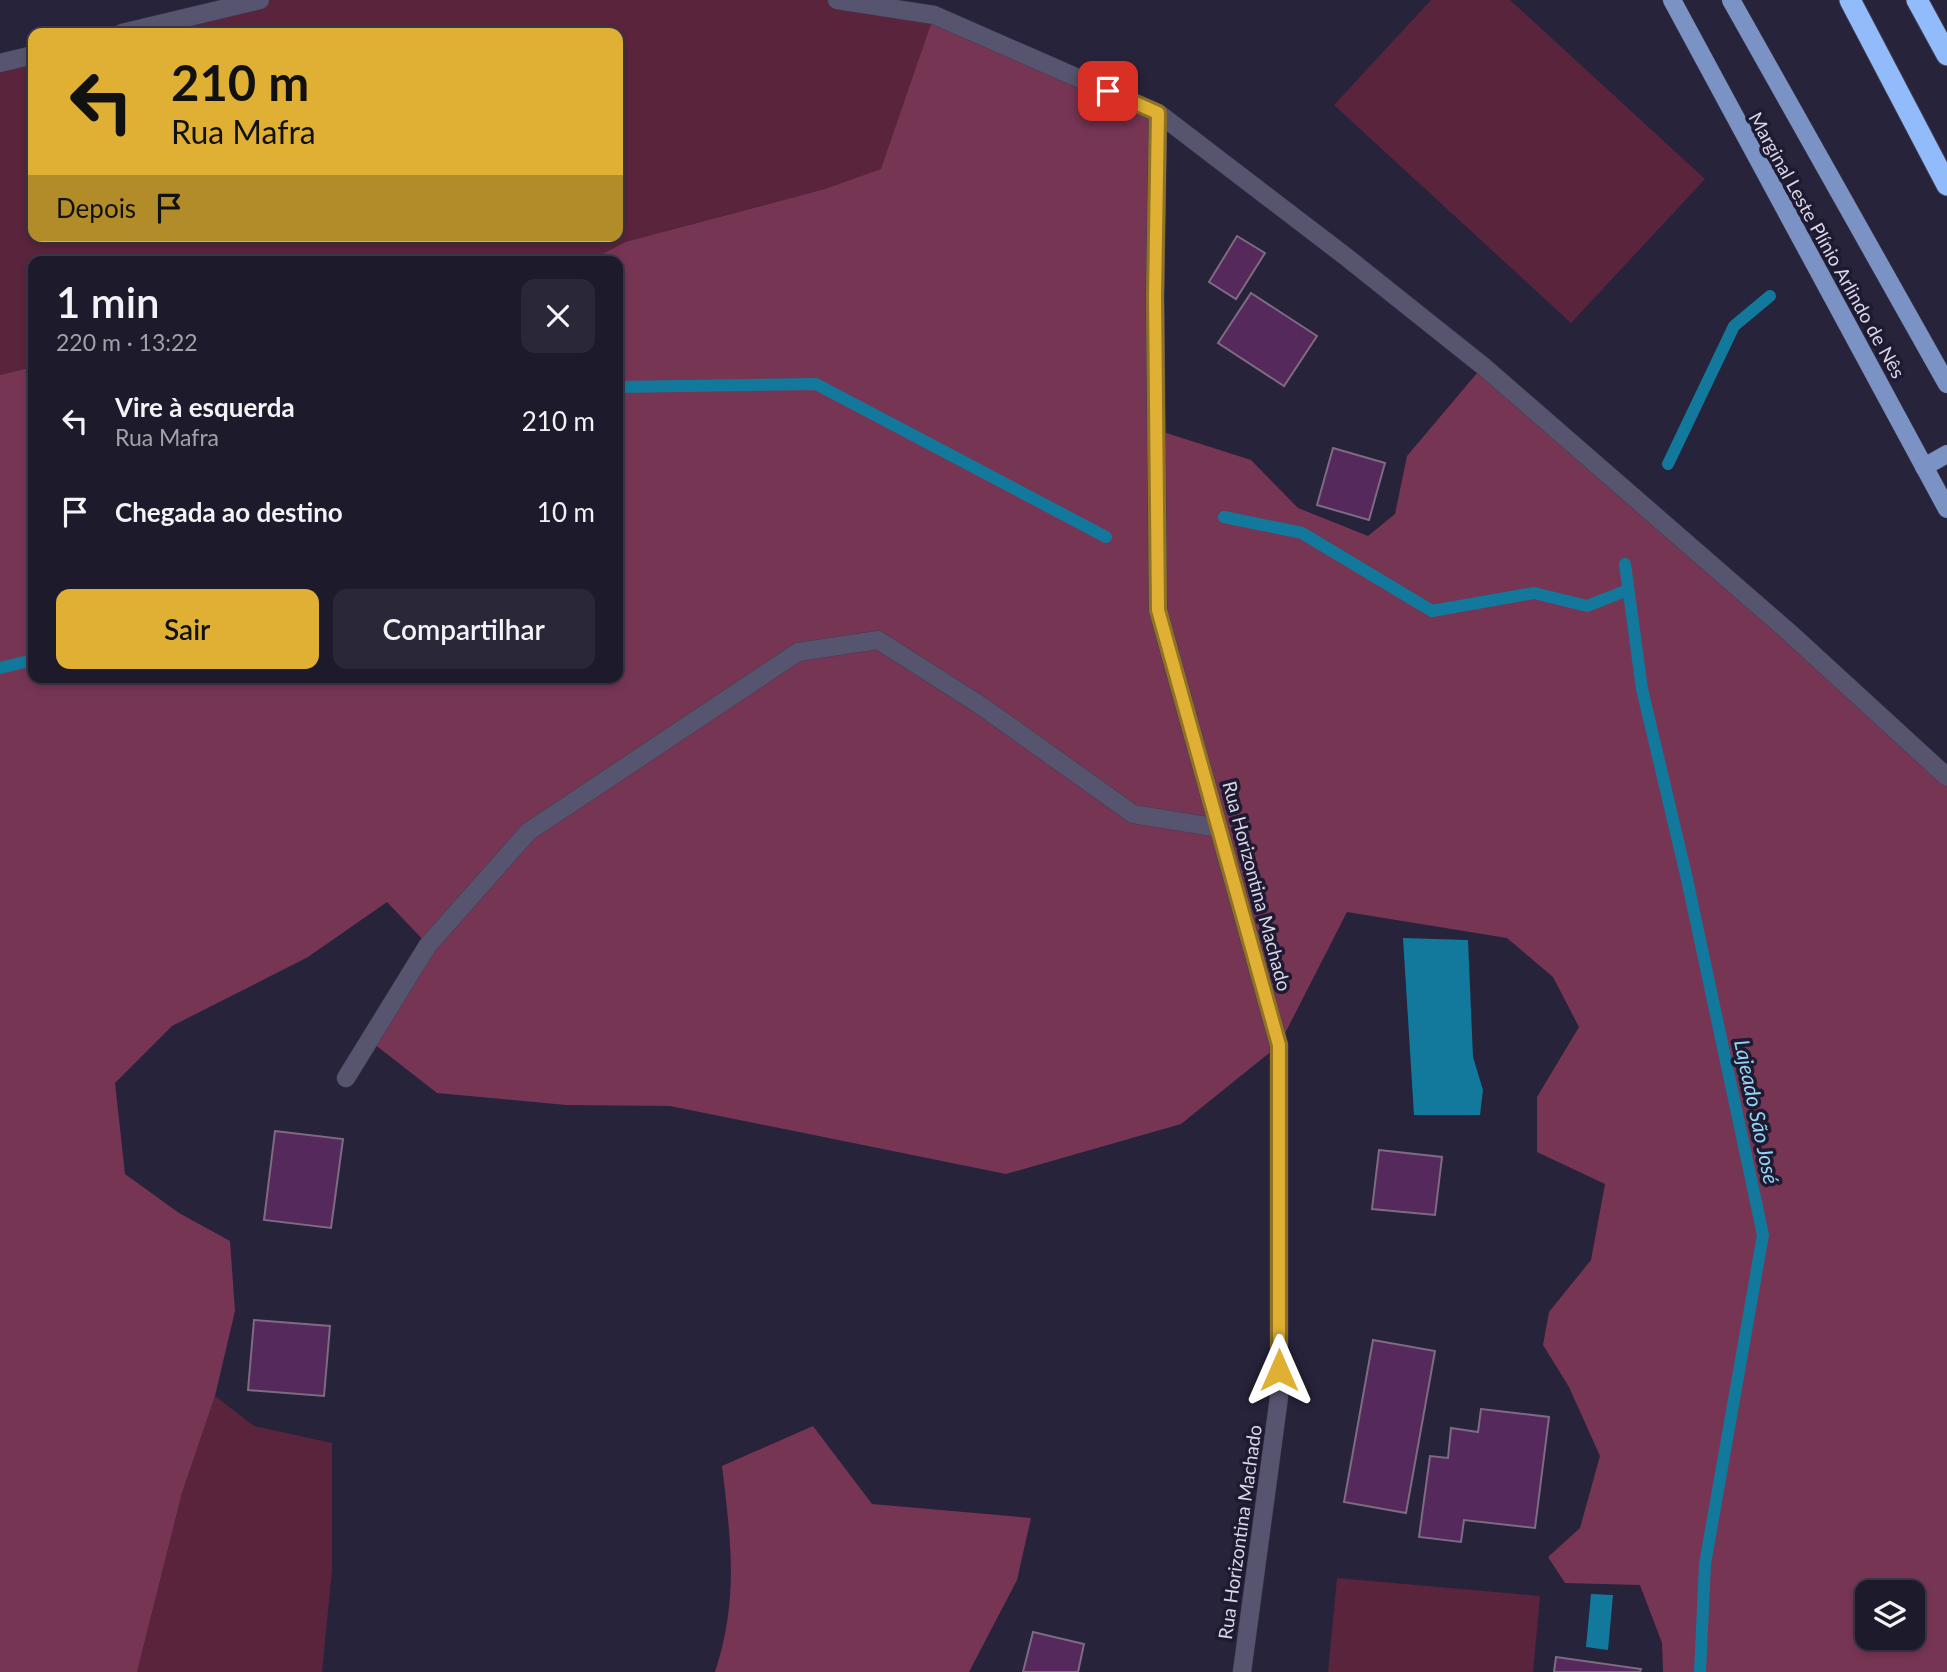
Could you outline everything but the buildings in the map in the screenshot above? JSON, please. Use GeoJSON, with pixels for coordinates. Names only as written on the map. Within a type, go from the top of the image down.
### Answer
{"type":"FeatureCollection","features":[{"type":"Feature","properties":{"kind":"highway"},"geometry":{"type":"LineString","coordinates":[[1850,0],[1947,186]]}},
{"type":"Feature","properties":{"kind":"highway"},"geometry":{"type":"LineString","coordinates":[[1917,0],[1947,55]]}},
{"type":"Feature","properties":{"kind":"main road","name":"Marginal Leste Plínio Arlindo de Nês"},"geometry":{"type":"LineString","coordinates":[[1672,0],[1947,509]]}},
{"type":"Feature","properties":{"kind":"main road","name":"Marginal Leste Plínio Arlindo de Nês"},"geometry":{"type":"LineString","coordinates":[[1731,0],[1947,384]]}},
{"type":"Feature","properties":{"kind":"main road"},"geometry":{"type":"LineString","coordinates":[[1924,467],[1947,454]]}},
{"type":"Feature","properties":{"kind":"street"},"geometry":{"type":"LineString","coordinates":[[143,28],[260,0]]}},
{"type":"Feature","properties":{"kind":"street"},"geometry":{"type":"LineString","coordinates":[[837,0],[934,15],[1158,113],[1345,256],[1493,375],[1739,587],[1947,777]]}},
{"type":"Feature","properties":{"kind":"street"},"geometry":{"type":"LineString","coordinates":[[0,63],[28,56]]}},
{"type":"Feature","properties":{"kind":"street","name":"Rua Horizontina Machado"},"geometry":{"type":"LineString","coordinates":[[1158,113],[1155,310],[1158,610],[1279,1045],[1279,1397],[1242,1672]]}},
{"type":"Feature","properties":{"kind":"street"},"geometry":{"type":"LineString","coordinates":[[346,1078],[428,945],[528,831],[797,652],[878,640],[980,705],[1133,814],[1219,828]]}},
{"type":"Feature","properties":{"kind":"shaded area"},"geometry":{"type":"Polygon","coordinates":[[[260,0],[837,0],[934,15],[882,169],[825,189],[625,242],[598,256],[28,256],[28,368],[0,375],[0,63],[28,56],[28,242],[623,242],[623,28],[143,28],[260,0]]]}},
{"type":"Feature","properties":{"kind":"shaded area"},"geometry":{"type":"Polygon","coordinates":[[[1431,0],[1510,0],[1705,179],[1571,323],[1334,105],[1431,0]]]}},
{"type":"Feature","properties":{"kind":"shaded area"},"geometry":{"type":"Polygon","coordinates":[[[934,15],[1158,113],[1157,430],[1251,460],[1298,508],[1368,536],[1395,514],[1407,456],[1483,366],[1947,779],[1947,1672],[1663,1672],[1662,1643],[1640,1585],[1565,1583],[1548,1557],[1580,1528],[1600,1456],[1569,1387],[1543,1345],[1549,1312],[1591,1260],[1605,1184],[1537,1152],[1537,1097],[1579,1027],[1553,977],[1507,938],[1347,912],[1279,1045],[1181,1124],[1006,1174],[670,1106],[566,1105],[437,1093],[369,1040],[428,945],[387,902],[308,957],[172,1026],[115,1083],[125,1174],[179,1213],[230,1241],[235,1311],[215,1396],[182,1493],[137,1672],[0,1672],[0,375],[28,368],[28,683],[623,683],[623,256],[598,256],[625,242],[825,189],[881,169],[934,15]]]}},
{"type":"Feature","properties":{"kind":"shaded area"},"geometry":{"type":"Polygon","coordinates":[[[215,1396],[254,1426],[332,1443],[332,1571],[322,1672],[137,1672],[182,1493],[215,1396]]]}},
{"type":"Feature","properties":{"kind":"shaded area"},"geometry":{"type":"Polygon","coordinates":[[[813,1426],[872,1504],[1031,1518],[1017,1580],[969,1672],[715,1672],[727,1620],[731,1570],[722,1466],[813,1426]]]}},
{"type":"Feature","properties":{"kind":"shaded area"},"geometry":{"type":"Polygon","coordinates":[[[1337,1578],[1540,1596],[1533,1672],[1328,1672],[1337,1578]]]}},
{"type":"Feature","properties":{"kind":"water"},"geometry":{"type":"Polygon","coordinates":[[[1403,938],[1468,940],[1473,1057],[1483,1090],[1480,1115],[1414,1115],[1403,938]]]}},
{"type":"Feature","properties":{"kind":"water"},"geometry":{"type":"Polygon","coordinates":[[[1591,1594],[1613,1595],[1608,1650],[1586,1647],[1591,1594]]]}},
{"type":"Feature","properties":{"kind":"waterway","name":"Lajeado São José"},"geometry":{"type":"LineString","coordinates":[[1668,464],[1734,326],[1770,296]]}},
{"type":"Feature","properties":{"kind":"waterway"},"geometry":{"type":"LineString","coordinates":[[623,387],[816,384],[1106,537]]}},
{"type":"Feature","properties":{"kind":"waterway"},"geometry":{"type":"LineString","coordinates":[[1224,517],[1302,533],[1432,611],[1534,593],[1587,606],[1628,590]]}},
{"type":"Feature","properties":{"kind":"waterway","name":"Lajeado São José"},"geometry":{"type":"LineString","coordinates":[[1625,564],[1642,689],[1687,879],[1763,1235],[1705,1564],[1700,1672]]}},
{"type":"Feature","properties":{"kind":"waterway"},"geometry":{"type":"LineString","coordinates":[[0,668],[28,661]]}},
{"type":"Feature","properties":{"kind":"route"},"geometry":{"type":"LineString","coordinates":[[1108,91],[1158,113],[1155,296],[1158,610],[1279,1045],[1279,1370]]}}]}
